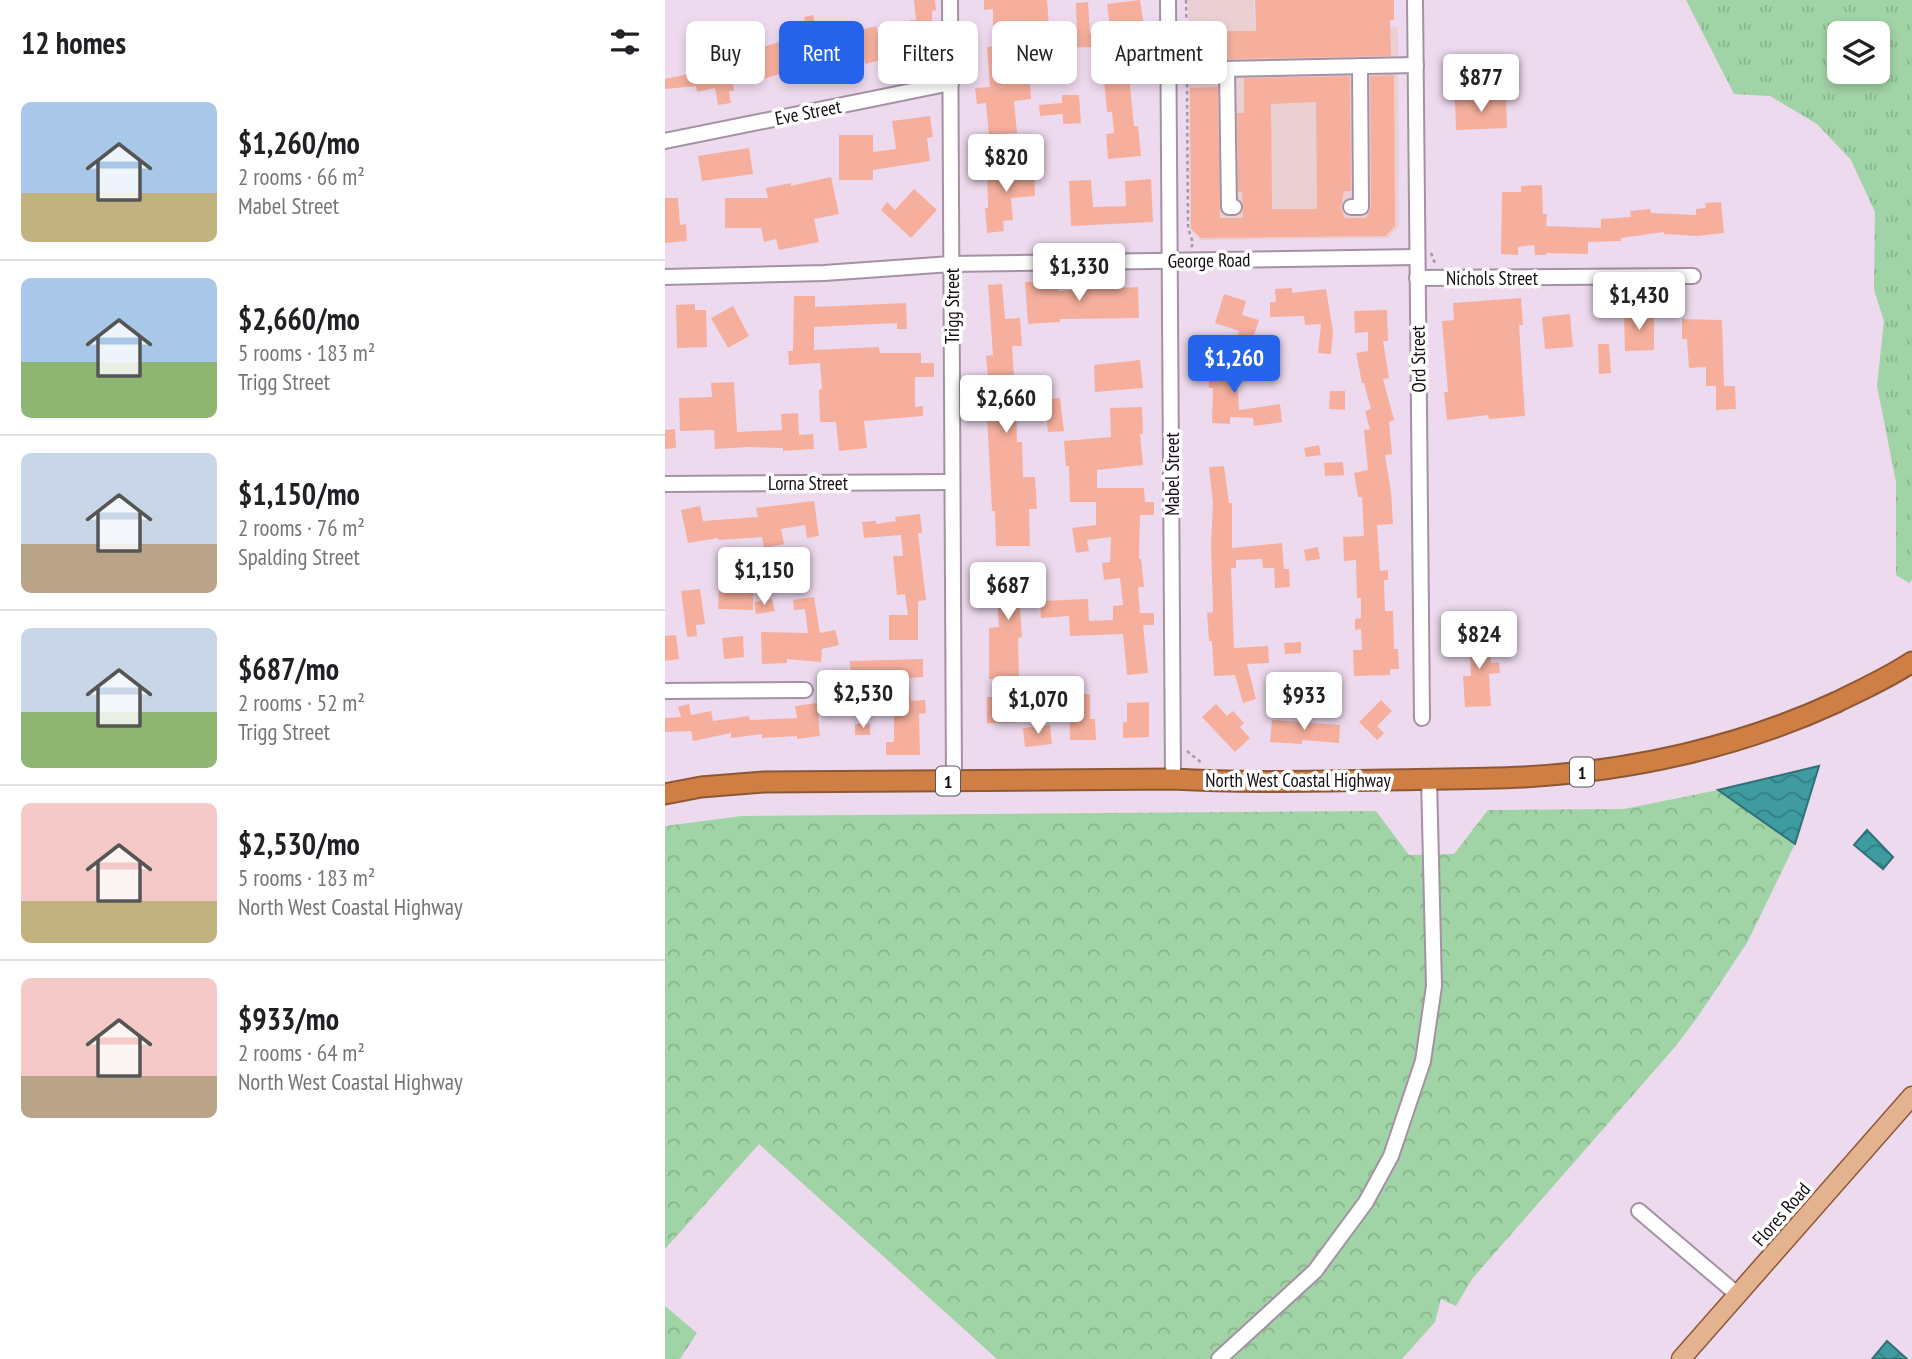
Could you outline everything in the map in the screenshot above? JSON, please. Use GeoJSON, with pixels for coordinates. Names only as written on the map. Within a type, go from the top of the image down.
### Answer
{"type":"FeatureCollection","features":[{"type":"Feature","properties":{"kind":"highway","name":"North West Coastal Highway"},"geometry":{"type":"LineString","coordinates":[[665,794],[701,787],[764,782],[1173,779],[1232,782],[1524,777],[1584,771],[1637,764],[1728,743],[1807,715],[1893,675],[1912,662]]}},
{"type":"Feature","properties":{"kind":"main road","name":"Flores Road"},"geometry":{"type":"LineString","coordinates":[[1681,1359],[1912,1096]]}},
{"type":"Feature","properties":{"kind":"street","name":"Trigg Street"},"geometry":{"type":"LineString","coordinates":[[950,0],[950,21]]}},
{"type":"Feature","properties":{"kind":"street","name":"Mabel Street"},"geometry":{"type":"LineString","coordinates":[[1168,0],[1168,21]]}},
{"type":"Feature","properties":{"kind":"street","name":"Ord Street"},"geometry":{"type":"LineString","coordinates":[[1415,0],[1422,718]]}},
{"type":"Feature","properties":{"kind":"street"},"geometry":{"type":"LineString","coordinates":[[1234,207],[1229,208],[1227,69],[1416,65]]}},
{"type":"Feature","properties":{"kind":"street"},"geometry":{"type":"LineString","coordinates":[[1351,207],[1361,207],[1360,66]]}},
{"type":"Feature","properties":{"kind":"street","name":"Eve Street"},"geometry":{"type":"LineString","coordinates":[[665,141],[946,84]]}},
{"type":"Feature","properties":{"kind":"street","name":"Trigg Street"},"geometry":{"type":"LineString","coordinates":[[951,84],[954,781]]}},
{"type":"Feature","properties":{"kind":"street","name":"Mabel Street"},"geometry":{"type":"LineString","coordinates":[[1169,84],[1173,779]]}},
{"type":"Feature","properties":{"kind":"street","name":"George Road"},"geometry":{"type":"LineString","coordinates":[[665,277],[824,274],[951,264],[1417,257]]}},
{"type":"Feature","properties":{"kind":"street","name":"Nichols Street"},"geometry":{"type":"LineString","coordinates":[[1417,278],[1693,276]]}},
{"type":"Feature","properties":{"kind":"street","name":"Lorna Street"},"geometry":{"type":"LineString","coordinates":[[665,484],[952,482]]}},
{"type":"Feature","properties":{"kind":"street"},"geometry":{"type":"LineString","coordinates":[[665,691],[805,690]]}},
{"type":"Feature","properties":{"kind":"street"},"geometry":{"type":"LineString","coordinates":[[1219,1359],[1315,1271],[1366,1202],[1391,1156],[1423,1061],[1434,986],[1429,779]]}},
{"type":"Feature","properties":{"kind":"street"},"geometry":{"type":"LineString","coordinates":[[1639,1211],[1738,1295]]}},
{"type":"Feature","properties":{"kind":"path"},"geometry":{"type":"LineString","coordinates":[[1186,0],[1186,21]]}},
{"type":"Feature","properties":{"kind":"path"},"geometry":{"type":"LineString","coordinates":[[1187,84],[1188,228],[1193,243],[1190,249]]}},
{"type":"Feature","properties":{"kind":"shaded area"},"geometry":{"type":"Polygon","coordinates":[[[1188,0],[1254,0],[1255,27],[1398,27],[1399,227],[1388,238],[1201,240],[1190,229],[1189,84],[1227,84],[1227,21],[1188,21],[1188,0]]]}},
{"type":"Feature","properties":{"kind":"green space"},"geometry":{"type":"Polygon","coordinates":[[[1686,0],[1912,0],[1912,580],[1909,583],[1896,575],[1896,482],[1877,386],[1884,321],[1874,290],[1875,212],[1851,160],[1817,124],[1770,96],[1734,94],[1686,0]]]}},
{"type":"Feature","properties":{"kind":"green space"},"geometry":{"type":"Polygon","coordinates":[[[1718,790],[1795,844],[1747,943],[1675,1047],[1472,1279],[1456,1306],[1441,1299],[1435,1322],[1402,1359],[997,1359],[759,1144],[665,1249],[665,826],[742,816],[1376,811],[1409,855],[1454,854],[1488,810],[1624,809],[1718,790]]]}},
{"type":"Feature","properties":{"kind":"green space"},"geometry":{"type":"Polygon","coordinates":[[[665,1306],[697,1333],[680,1359],[665,1359],[665,1306]]]}},
{"type":"Feature","properties":{"kind":"water"},"geometry":{"type":"Polygon","coordinates":[[[1819,766],[1795,844],[1718,790],[1819,766]]]}},
{"type":"Feature","properties":{"kind":"water"},"geometry":{"type":"Polygon","coordinates":[[[1867,830],[1893,857],[1883,869],[1854,845],[1867,830]]]}},
{"type":"Feature","properties":{"kind":"water"},"geometry":{"type":"Polygon","coordinates":[[[1887,1341],[1907,1359],[1872,1359],[1887,1341]]]}},
{"type":"Feature","properties":{"kind":"building"},"geometry":{"type":"Polygon","coordinates":[[[914,0],[935,0],[936,10],[932,11],[932,21],[910,21],[916,20],[914,0]]]}},
{"type":"Feature","properties":{"kind":"building"},"geometry":{"type":"Polygon","coordinates":[[[984,0],[1047,0],[1049,21],[993,21],[993,9],[984,10],[984,0]]]}},
{"type":"Feature","properties":{"kind":"building"},"geometry":{"type":"Polygon","coordinates":[[[1140,0],[1143,21],[1109,21],[1107,4],[1140,0]]]}},
{"type":"Feature","properties":{"kind":"building"},"geometry":{"type":"Polygon","coordinates":[[[1255,0],[1394,0],[1394,20],[1390,20],[1391,56],[1227,59],[1227,31],[1256,31],[1255,0]]]}},
{"type":"Feature","properties":{"kind":"building"},"geometry":{"type":"Polygon","coordinates":[[[1088,2],[1091,47],[1077,48],[1076,3],[1088,2]]]}},
{"type":"Feature","properties":{"kind":"building"},"geometry":{"type":"Polygon","coordinates":[[[813,15],[814,21],[805,21],[804,17],[813,15]]]}},
{"type":"Feature","properties":{"kind":"building"},"geometry":{"type":"Polygon","coordinates":[[[876,26],[878,61],[865,64],[864,29],[876,26]]]}},
{"type":"Feature","properties":{"kind":"building"},"geometry":{"type":"Polygon","coordinates":[[[779,42],[779,74],[765,78],[765,46],[779,42]]]}},
{"type":"Feature","properties":{"kind":"building"},"geometry":{"type":"Polygon","coordinates":[[[992,46],[992,84],[1030,84],[1031,99],[1014,101],[1017,133],[989,135],[986,103],[977,104],[975,88],[990,87],[987,47],[992,46]]]}},
{"type":"Feature","properties":{"kind":"building"},"geometry":{"type":"Polygon","coordinates":[[[686,75],[686,84],[733,84],[734,91],[729,91],[731,103],[718,105],[715,88],[697,92],[696,86],[665,89],[665,79],[686,75]]]}},
{"type":"Feature","properties":{"kind":"building"},"geometry":{"type":"Polygon","coordinates":[[[1394,75],[1395,226],[1386,236],[1201,238],[1191,229],[1190,88],[1218,87],[1220,218],[1243,218],[1242,192],[1238,192],[1237,113],[1244,113],[1244,78],[1350,76],[1351,191],[1344,191],[1341,208],[1345,218],[1366,218],[1371,207],[1370,76],[1394,75]],[[1316,102],[1271,104],[1272,209],[1317,209],[1316,102]]]}},
{"type":"Feature","properties":{"kind":"building"},"geometry":{"type":"Polygon","coordinates":[[[1104,84],[1130,84],[1134,126],[1138,126],[1141,156],[1108,159],[1106,134],[1114,133],[1112,112],[1107,112],[1104,84]]]}},
{"type":"Feature","properties":{"kind":"building"},"geometry":{"type":"Polygon","coordinates":[[[1062,95],[1079,95],[1081,123],[1063,124],[1063,114],[1040,116],[1039,105],[1062,103],[1062,95]]]}},
{"type":"Feature","properties":{"kind":"building"},"geometry":{"type":"Polygon","coordinates":[[[1506,99],[1507,128],[1456,130],[1455,100],[1506,99]]]}},
{"type":"Feature","properties":{"kind":"building"},"geometry":{"type":"Polygon","coordinates":[[[930,116],[933,137],[927,138],[930,161],[873,170],[873,180],[839,180],[839,135],[873,135],[873,152],[896,149],[892,121],[930,116]]]}},
{"type":"Feature","properties":{"kind":"building"},"geometry":{"type":"Polygon","coordinates":[[[749,148],[753,174],[702,181],[698,156],[749,148]]]}},
{"type":"Feature","properties":{"kind":"building"},"geometry":{"type":"Polygon","coordinates":[[[1034,167],[1035,196],[1011,198],[1013,220],[1003,221],[1004,231],[987,233],[987,170],[1034,167]]]}},
{"type":"Feature","properties":{"kind":"building"},"geometry":{"type":"Polygon","coordinates":[[[831,177],[839,214],[814,219],[819,242],[779,250],[776,239],[764,242],[761,228],[725,228],[725,198],[768,198],[766,188],[791,183],[791,186],[831,177]]]}},
{"type":"Feature","properties":{"kind":"building"},"geometry":{"type":"Polygon","coordinates":[[[1151,179],[1153,222],[1071,226],[1069,181],[1091,180],[1093,207],[1126,206],[1125,181],[1151,179]]]}},
{"type":"Feature","properties":{"kind":"building"},"geometry":{"type":"Polygon","coordinates":[[[1542,185],[1543,214],[1547,214],[1546,226],[1601,228],[1601,219],[1631,217],[1630,211],[1650,209],[1651,213],[1696,215],[1696,209],[1706,208],[1705,203],[1721,202],[1724,233],[1697,236],[1664,232],[1621,238],[1621,241],[1588,242],[1588,254],[1535,255],[1534,245],[1518,247],[1518,255],[1501,254],[1502,192],[1521,192],[1521,186],[1542,185]]]}},
{"type":"Feature","properties":{"kind":"building"},"geometry":{"type":"Polygon","coordinates":[[[914,189],[937,210],[911,238],[881,210],[887,202],[895,210],[914,189]]]}},
{"type":"Feature","properties":{"kind":"building"},"geometry":{"type":"Polygon","coordinates":[[[665,198],[678,198],[680,225],[686,224],[687,241],[665,243],[665,198]]]}},
{"type":"Feature","properties":{"kind":"building"},"geometry":{"type":"Polygon","coordinates":[[[1057,280],[1058,291],[1138,287],[1139,318],[1060,319],[1060,322],[1028,324],[1025,282],[1057,280]]]}},
{"type":"Feature","properties":{"kind":"building"},"geometry":{"type":"Polygon","coordinates":[[[1002,284],[1005,319],[1020,318],[1022,346],[1012,346],[1014,378],[1001,379],[1003,405],[1016,405],[1017,442],[1022,442],[1023,477],[1035,477],[1037,509],[1029,509],[1030,546],[996,546],[995,511],[992,511],[987,416],[992,416],[986,356],[993,355],[988,285],[1002,284]]]}},
{"type":"Feature","properties":{"kind":"building"},"geometry":{"type":"Polygon","coordinates":[[[1292,288],[1292,293],[1326,289],[1333,332],[1331,354],[1318,353],[1321,324],[1305,325],[1304,316],[1270,317],[1270,302],[1276,302],[1275,289],[1292,288]]]}},
{"type":"Feature","properties":{"kind":"building"},"geometry":{"type":"Polygon","coordinates":[[[1224,294],[1246,301],[1242,315],[1259,320],[1248,353],[1234,349],[1239,331],[1215,323],[1224,294]]]}},
{"type":"Feature","properties":{"kind":"building"},"geometry":{"type":"Polygon","coordinates":[[[794,296],[815,296],[815,307],[906,303],[907,329],[897,329],[897,323],[814,327],[814,350],[879,347],[880,353],[921,353],[921,363],[934,363],[934,377],[915,377],[915,407],[923,406],[923,416],[864,421],[867,448],[839,451],[836,422],[820,422],[820,363],[789,365],[788,351],[793,351],[794,296]]]}},
{"type":"Feature","properties":{"kind":"building"},"geometry":{"type":"Polygon","coordinates":[[[1521,298],[1523,325],[1519,325],[1525,416],[1489,419],[1488,415],[1447,420],[1444,392],[1448,392],[1442,321],[1454,320],[1453,303],[1521,298]]]}},
{"type":"Feature","properties":{"kind":"building"},"geometry":{"type":"Polygon","coordinates":[[[695,304],[695,310],[706,310],[707,347],[677,348],[676,305],[695,304]]]}},
{"type":"Feature","properties":{"kind":"building"},"geometry":{"type":"Polygon","coordinates":[[[733,306],[749,336],[728,348],[711,318],[733,306]]]}},
{"type":"Feature","properties":{"kind":"building"},"geometry":{"type":"Polygon","coordinates":[[[1387,310],[1388,341],[1383,341],[1389,378],[1383,379],[1394,420],[1389,422],[1392,454],[1385,455],[1393,524],[1377,525],[1380,571],[1388,570],[1388,580],[1384,580],[1385,611],[1393,611],[1394,649],[1398,649],[1399,669],[1390,669],[1390,675],[1354,676],[1353,650],[1362,650],[1361,629],[1355,630],[1355,619],[1361,618],[1361,598],[1357,598],[1356,560],[1344,561],[1343,537],[1364,536],[1362,497],[1358,497],[1354,473],[1368,470],[1364,430],[1370,429],[1365,411],[1371,409],[1356,353],[1368,351],[1368,332],[1355,333],[1354,311],[1387,310]]]}},
{"type":"Feature","properties":{"kind":"building"},"geometry":{"type":"Polygon","coordinates":[[[1570,314],[1573,347],[1545,349],[1542,317],[1570,314]]]}},
{"type":"Feature","properties":{"kind":"building"},"geometry":{"type":"Polygon","coordinates":[[[1624,314],[1654,314],[1654,350],[1625,351],[1624,314]]]}},
{"type":"Feature","properties":{"kind":"building"},"geometry":{"type":"Polygon","coordinates":[[[1682,319],[1722,320],[1724,386],[1706,386],[1706,367],[1689,368],[1687,339],[1682,339],[1682,319]]]}},
{"type":"Feature","properties":{"kind":"building"},"geometry":{"type":"Polygon","coordinates":[[[1598,344],[1609,344],[1611,373],[1599,374],[1598,344]]]}},
{"type":"Feature","properties":{"kind":"building"},"geometry":{"type":"Polygon","coordinates":[[[1236,356],[1239,410],[1280,404],[1282,422],[1254,426],[1253,418],[1230,417],[1230,424],[1212,423],[1213,388],[1209,388],[1208,357],[1236,356]]]}},
{"type":"Feature","properties":{"kind":"building"},"geometry":{"type":"Polygon","coordinates":[[[1140,360],[1143,388],[1095,392],[1094,365],[1140,360]]]}},
{"type":"Feature","properties":{"kind":"building"},"geometry":{"type":"Polygon","coordinates":[[[734,382],[737,432],[782,430],[781,414],[798,413],[799,435],[813,434],[814,449],[715,449],[714,430],[680,431],[679,398],[712,397],[711,383],[734,382]]]}},
{"type":"Feature","properties":{"kind":"building"},"geometry":{"type":"Polygon","coordinates":[[[1716,386],[1735,386],[1736,409],[1716,410],[1716,386]]]}},
{"type":"Feature","properties":{"kind":"building"},"geometry":{"type":"Polygon","coordinates":[[[1330,391],[1345,391],[1345,410],[1329,409],[1330,391]]]}},
{"type":"Feature","properties":{"kind":"building"},"geometry":{"type":"Polygon","coordinates":[[[1060,398],[1064,431],[1048,432],[1044,400],[1060,398]]]}},
{"type":"Feature","properties":{"kind":"building"},"geometry":{"type":"Polygon","coordinates":[[[1142,407],[1143,434],[1140,434],[1143,465],[1097,470],[1097,488],[1144,488],[1145,502],[1154,502],[1154,515],[1140,515],[1139,559],[1144,587],[1138,587],[1140,613],[1154,613],[1154,625],[1143,625],[1148,673],[1127,675],[1123,634],[1070,636],[1069,616],[1041,618],[1040,601],[1088,599],[1089,621],[1113,620],[1113,606],[1123,605],[1120,578],[1104,580],[1102,563],[1110,562],[1111,537],[1087,540],[1089,551],[1076,553],[1072,528],[1096,525],[1096,502],[1070,502],[1069,466],[1066,466],[1064,441],[1111,437],[1110,408],[1142,407]]]}},
{"type":"Feature","properties":{"kind":"building"},"geometry":{"type":"Polygon","coordinates":[[[675,429],[676,448],[665,449],[665,430],[675,429]]]}},
{"type":"Feature","properties":{"kind":"building"},"geometry":{"type":"Polygon","coordinates":[[[1319,445],[1321,455],[1306,457],[1304,448],[1319,445]]]}},
{"type":"Feature","properties":{"kind":"building"},"geometry":{"type":"Polygon","coordinates":[[[1343,462],[1344,475],[1325,476],[1324,463],[1343,462]]]}},
{"type":"Feature","properties":{"kind":"building"},"geometry":{"type":"Polygon","coordinates":[[[1224,466],[1229,503],[1232,503],[1232,548],[1282,543],[1284,569],[1289,569],[1290,587],[1275,588],[1274,568],[1263,568],[1262,559],[1236,560],[1236,568],[1231,568],[1234,648],[1268,646],[1269,663],[1247,664],[1256,699],[1243,703],[1235,675],[1214,676],[1212,641],[1209,641],[1207,613],[1213,612],[1213,503],[1209,467],[1224,466]]]}},
{"type":"Feature","properties":{"kind":"building"},"geometry":{"type":"Polygon","coordinates":[[[814,501],[819,536],[807,538],[805,525],[781,529],[784,544],[764,548],[762,537],[718,538],[688,543],[681,510],[700,506],[703,521],[758,517],[756,508],[814,501]]]}},
{"type":"Feature","properties":{"kind":"building"},"geometry":{"type":"Polygon","coordinates":[[[920,514],[922,533],[918,533],[926,600],[918,601],[918,640],[889,640],[889,615],[908,615],[905,594],[897,595],[893,556],[903,556],[901,535],[864,538],[862,522],[876,521],[876,524],[896,521],[895,517],[920,514]]]}},
{"type":"Feature","properties":{"kind":"building"},"geometry":{"type":"Polygon","coordinates":[[[1318,547],[1320,559],[1306,561],[1304,550],[1318,547]]]}},
{"type":"Feature","properties":{"kind":"building"},"geometry":{"type":"Polygon","coordinates":[[[1004,564],[1004,577],[1039,576],[1040,594],[1019,594],[1022,637],[1018,638],[1019,678],[989,679],[989,628],[999,627],[997,595],[993,595],[992,565],[1004,564]]]}},
{"type":"Feature","properties":{"kind":"building"},"geometry":{"type":"Polygon","coordinates":[[[700,589],[705,624],[696,625],[697,636],[687,637],[681,591],[700,589]]]}},
{"type":"Feature","properties":{"kind":"building"},"geometry":{"type":"Polygon","coordinates":[[[719,591],[753,592],[753,610],[718,609],[719,591]]]}},
{"type":"Feature","properties":{"kind":"building"},"geometry":{"type":"Polygon","coordinates":[[[814,597],[820,633],[835,630],[839,645],[822,649],[821,662],[787,659],[787,663],[762,664],[761,632],[808,633],[805,609],[794,610],[793,600],[814,597]]]}},
{"type":"Feature","properties":{"kind":"building"},"geometry":{"type":"Polygon","coordinates":[[[772,599],[775,611],[756,614],[754,602],[772,599]]]}},
{"type":"Feature","properties":{"kind":"building"},"geometry":{"type":"Polygon","coordinates":[[[1489,633],[1491,663],[1499,662],[1500,673],[1489,674],[1491,706],[1465,707],[1463,676],[1471,676],[1470,649],[1465,650],[1464,634],[1489,633]]]}},
{"type":"Feature","properties":{"kind":"building"},"geometry":{"type":"Polygon","coordinates":[[[676,635],[679,659],[665,661],[665,636],[676,635]]]}},
{"type":"Feature","properties":{"kind":"building"},"geometry":{"type":"Polygon","coordinates":[[[743,636],[744,657],[724,659],[722,638],[743,636]]]}},
{"type":"Feature","properties":{"kind":"building"},"geometry":{"type":"Polygon","coordinates":[[[1301,642],[1301,653],[1285,654],[1284,643],[1301,642]]]}},
{"type":"Feature","properties":{"kind":"building"},"geometry":{"type":"Polygon","coordinates":[[[923,659],[923,677],[909,678],[911,701],[925,700],[926,713],[919,714],[920,755],[886,755],[886,742],[894,742],[894,715],[886,716],[883,678],[851,680],[850,661],[923,659]]]}},
{"type":"Feature","properties":{"kind":"building"},"geometry":{"type":"Polygon","coordinates":[[[1307,677],[1320,678],[1318,701],[1304,699],[1307,677]]]}},
{"type":"Feature","properties":{"kind":"building"},"geometry":{"type":"Polygon","coordinates":[[[1069,693],[1090,694],[1090,719],[1095,719],[1096,740],[1070,740],[1069,693]]]}},
{"type":"Feature","properties":{"kind":"building"},"geometry":{"type":"Polygon","coordinates":[[[987,697],[1007,697],[1007,710],[1016,710],[1016,723],[987,723],[987,697]]]}},
{"type":"Feature","properties":{"kind":"building"},"geometry":{"type":"Polygon","coordinates":[[[1381,700],[1392,711],[1377,726],[1384,733],[1377,740],[1359,722],[1381,700]]]}},
{"type":"Feature","properties":{"kind":"building"},"geometry":{"type":"Polygon","coordinates":[[[823,702],[825,714],[818,715],[820,736],[797,739],[797,736],[762,738],[762,734],[731,738],[731,733],[693,741],[691,731],[665,732],[665,718],[681,717],[678,707],[689,704],[691,715],[711,711],[713,721],[749,716],[750,720],[797,718],[795,706],[823,702]]]}},
{"type":"Feature","properties":{"kind":"building"},"geometry":{"type":"Polygon","coordinates":[[[1149,702],[1149,737],[1123,738],[1123,722],[1127,722],[1127,703],[1149,702]]]}},
{"type":"Feature","properties":{"kind":"building"},"geometry":{"type":"Polygon","coordinates":[[[1216,704],[1227,716],[1233,711],[1244,723],[1240,727],[1250,738],[1235,752],[1202,717],[1216,704]]]}},
{"type":"Feature","properties":{"kind":"building"},"geometry":{"type":"Polygon","coordinates":[[[1272,720],[1340,725],[1339,743],[1302,740],[1302,744],[1270,742],[1272,720]]]}},
{"type":"Feature","properties":{"kind":"building"},"geometry":{"type":"Polygon","coordinates":[[[855,724],[870,724],[870,735],[855,735],[855,724]]]}},
{"type":"Feature","properties":{"kind":"building"},"geometry":{"type":"Polygon","coordinates":[[[1050,725],[1052,744],[1025,747],[1023,728],[1050,725]]]}}]}
